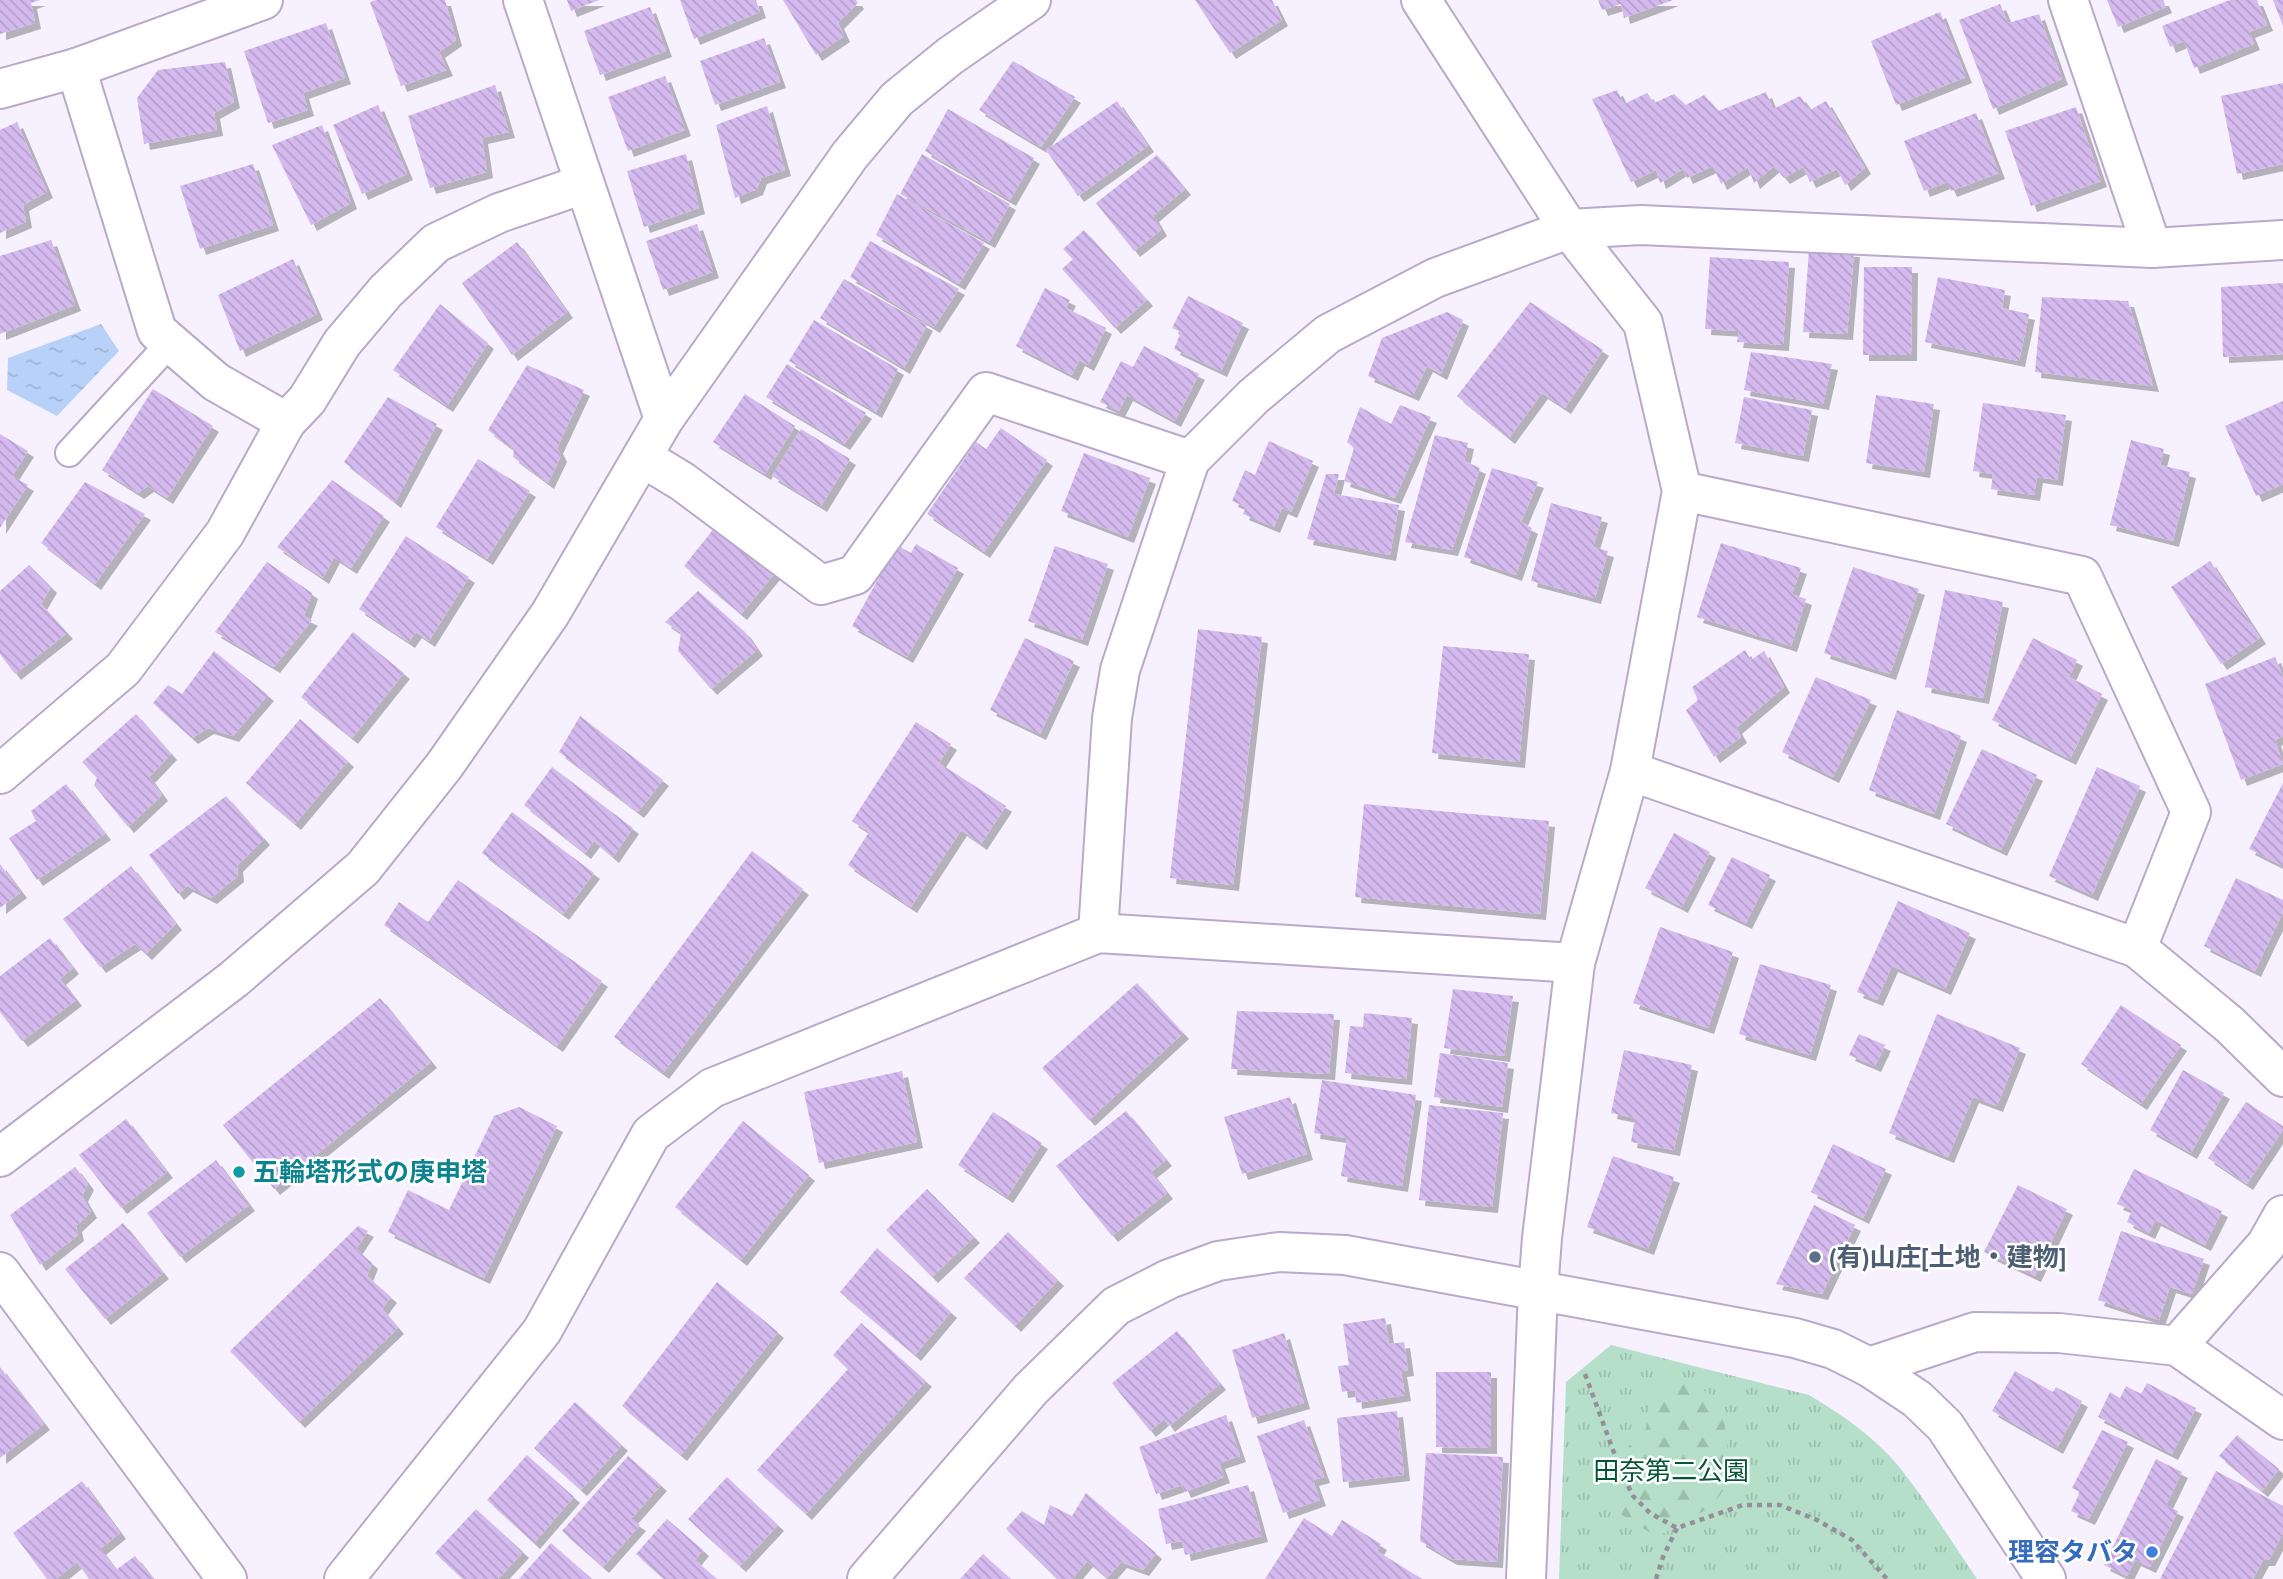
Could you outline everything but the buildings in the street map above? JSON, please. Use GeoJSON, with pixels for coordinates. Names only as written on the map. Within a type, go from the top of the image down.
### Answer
{"type":"FeatureCollection","features":[{"type":"Feature","properties":{"kind":"street"},"geometry":{"type":"LineString","coordinates":[[0,89],[76,68],[263,0]]}},
{"type":"Feature","properties":{"kind":"street"},"geometry":{"type":"LineString","coordinates":[[523,0],[664,419]]}},
{"type":"Feature","properties":{"kind":"street"},"geometry":{"type":"LineString","coordinates":[[0,1157],[234,979],[363,868],[444,766],[550,614],[664,419],[849,155],[897,99],[950,56],[1031,0]]}},
{"type":"Feature","properties":{"kind":"street"},"geometry":{"type":"LineString","coordinates":[[1421,0],[1569,229],[1643,323],[1682,491],[1630,771],[1575,962],[1542,1238],[1526,1579]]}},
{"type":"Feature","properties":{"kind":"street"},"geometry":{"type":"LineString","coordinates":[[2068,0],[2152,248]]}},
{"type":"Feature","properties":{"kind":"street"},"geometry":{"type":"LineString","coordinates":[[76,68],[157,331],[216,382],[286,422]]}},
{"type":"Feature","properties":{"kind":"street"},"geometry":{"type":"LineString","coordinates":[[0,774],[123,669],[225,533],[286,422],[307,400],[342,343],[386,291],[436,243],[499,214],[584,184]]}},
{"type":"Feature","properties":{"kind":"street"},"geometry":{"type":"LineString","coordinates":[[1098,933],[1112,718],[1120,670],[1190,460],[1254,396],[1328,334],[1435,278],[1569,229],[1641,225],[2152,248],[2283,240]]}},
{"type":"Feature","properties":{"kind":"street"},"geometry":{"type":"LineString","coordinates":[[642,457],[683,482],[821,585],[855,575],[986,392],[1190,460]]}},
{"type":"Feature","properties":{"kind":"street"},"geometry":{"type":"LineString","coordinates":[[1682,491],[2082,576],[2191,813],[2137,948]]}},
{"type":"Feature","properties":{"kind":"street"},"geometry":{"type":"LineString","coordinates":[[1630,771],[2137,948],[2230,1025],[2283,1077]]}},
{"type":"Feature","properties":{"kind":"street"},"geometry":{"type":"LineString","coordinates":[[344,1579],[542,1331],[651,1134],[712,1088],[1098,933],[1575,962]]}},
{"type":"Feature","properties":{"kind":"street"},"geometry":{"type":"LineString","coordinates":[[2177,1346],[2266,1245],[2283,1215]]}},
{"type":"Feature","properties":{"kind":"street"},"geometry":{"type":"LineString","coordinates":[[867,1579],[1031,1389],[1116,1306],[1169,1279],[1218,1261],[1279,1252],[1345,1255],[1795,1338],[1833,1349],[1869,1367],[1917,1399],[1945,1426],[2046,1579]]}},
{"type":"Feature","properties":{"kind":"street"},"geometry":{"type":"LineString","coordinates":[[0,1272],[227,1579]]}},
{"type":"Feature","properties":{"kind":"street"},"geometry":{"type":"LineString","coordinates":[[1869,1367],[1975,1332],[2059,1333],[2177,1346],[2283,1420]]}},
{"type":"Feature","properties":{"kind":"lane"},"geometry":{"type":"LineString","coordinates":[[69,453],[170,343]]}},
{"type":"Feature","properties":{"kind":"path"},"geometry":{"type":"LineString","coordinates":[[1582,1366],[1620,1469],[1633,1496],[1650,1513],[1676,1528]]}},
{"type":"Feature","properties":{"kind":"path"},"geometry":{"type":"LineString","coordinates":[[1656,1579],[1676,1528],[1743,1505],[1780,1505],[1817,1520],[1852,1540],[1887,1579]]}},
{"type":"Feature","properties":{"kind":"green space","name":"田奈第二公園"},"geometry":{"type":"Polygon","coordinates":[[[1611,1345],[1809,1395],[1870,1437],[1891,1458],[1930,1509],[1977,1579],[1559,1579],[1566,1382],[1611,1345]]]}},
{"type":"Feature","properties":{"kind":"green space"},"geometry":{"type":"Polygon","coordinates":[[[1666,1384],[1689,1384],[1709,1393],[1723,1409],[1729,1464],[1728,1484],[1711,1507],[1657,1537],[1611,1508],[1626,1478],[1628,1447],[1646,1429],[1649,1397],[1666,1384]]]}},
{"type":"Feature","properties":{"kind":"water"},"geometry":{"type":"Polygon","coordinates":[[[101,324],[119,351],[57,416],[7,390],[8,358],[101,324]]]}},
{"type":"Feature","properties":{"kind":"place","name":"五輪塔形式の庚申塔"},"geometry":{"type":"Point","coordinates":[239,1172]}},
{"type":"Feature","properties":{"kind":"place","name":"(有)山庄[土地・建物]"},"geometry":{"type":"Point","coordinates":[1815,1257]}},
{"type":"Feature","properties":{"kind":"place","name":"理容タバタ"},"geometry":{"type":"Point","coordinates":[2152,1552]}}]}
